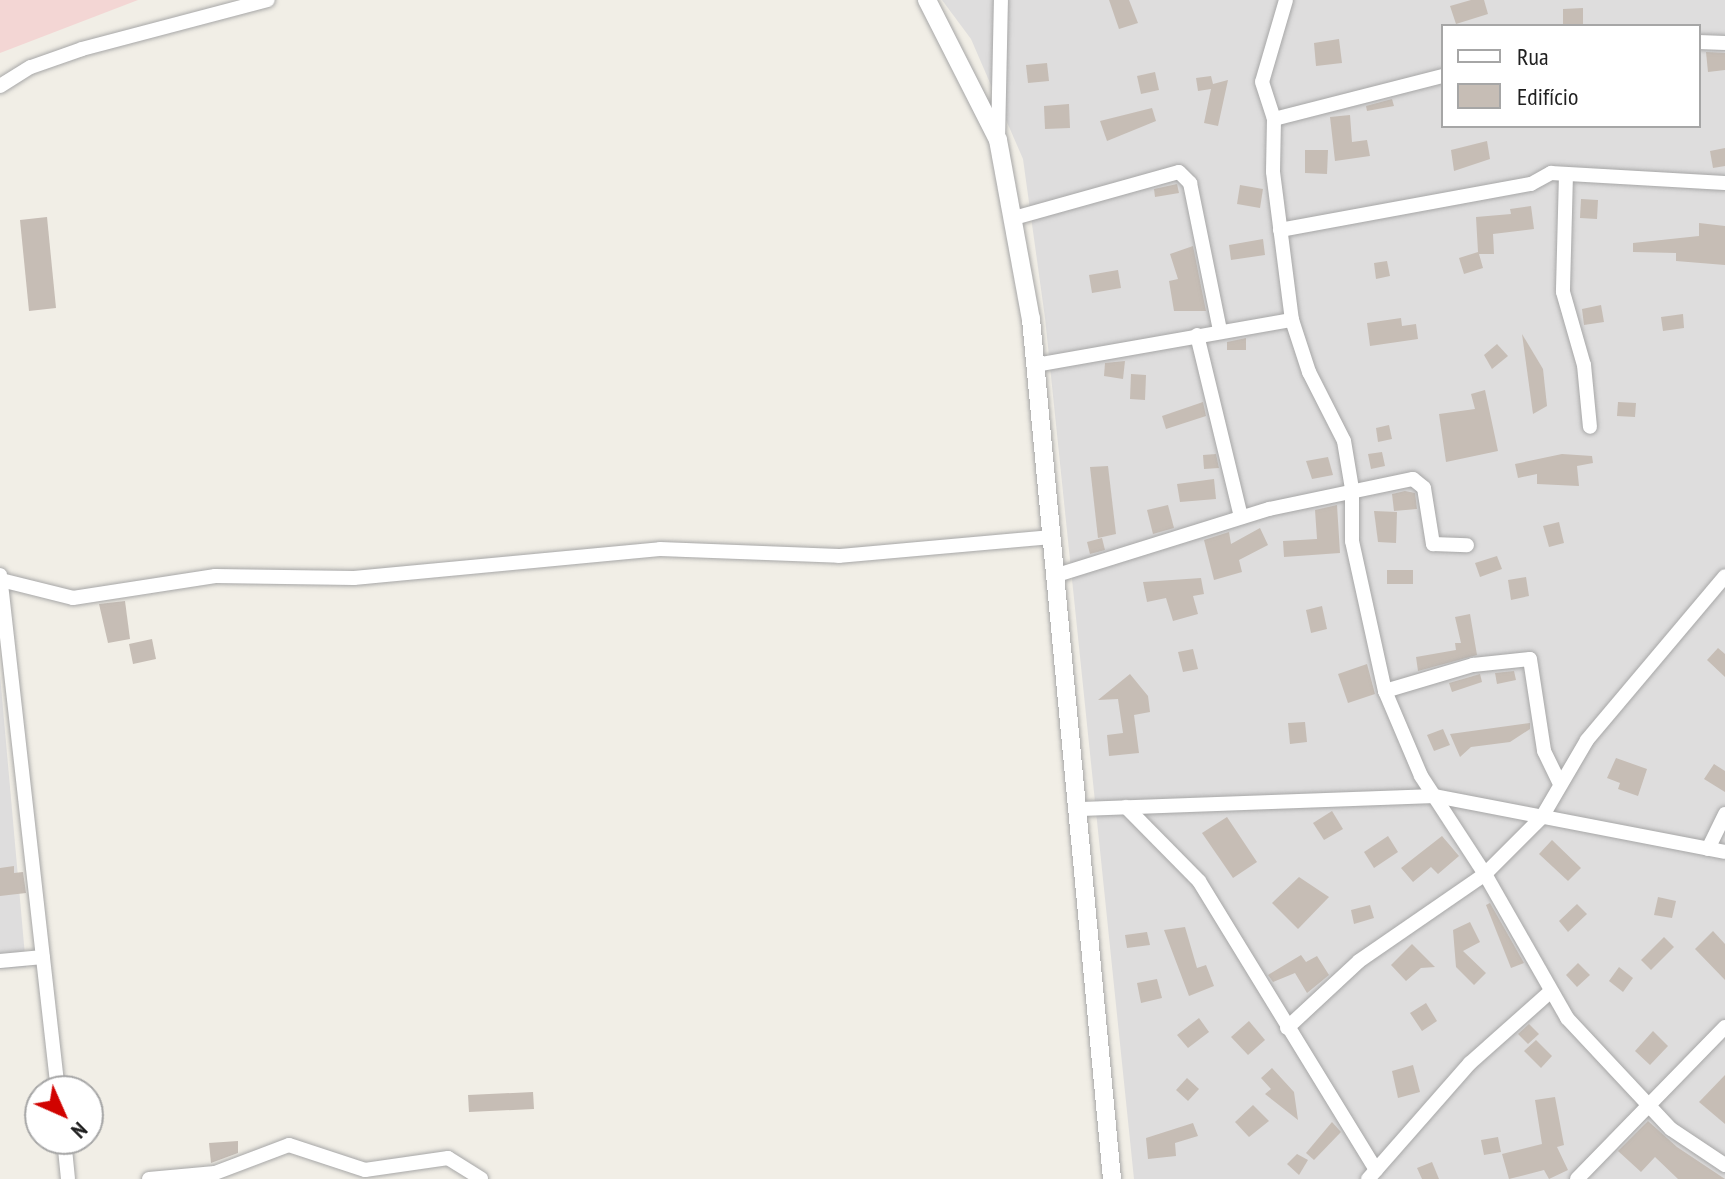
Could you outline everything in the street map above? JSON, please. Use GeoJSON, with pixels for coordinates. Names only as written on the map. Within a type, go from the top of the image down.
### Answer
{"type":"FeatureCollection","features":[{"type":"Feature","properties":{"kind":"street"},"geometry":{"type":"LineString","coordinates":[[0,86],[31,67],[82,49],[268,0]]}},
{"type":"Feature","properties":{"kind":"street"},"geometry":{"type":"LineString","coordinates":[[927,0],[998,140]]}},
{"type":"Feature","properties":{"kind":"street"},"geometry":{"type":"LineString","coordinates":[[1001,0],[998,140],[1014,218],[1036,365],[1081,809],[1112,1179]]}},
{"type":"Feature","properties":{"kind":"street"},"geometry":{"type":"LineString","coordinates":[[1286,0],[1262,82],[1274,119],[1280,230],[1292,320],[1309,372],[1344,441],[1352,489],[1352,541],[1385,691],[1435,796],[1485,874],[1550,992],[1578,1033],[1683,1139],[1725,1165]]}},
{"type":"Feature","properties":{"kind":"street"},"geometry":{"type":"LineString","coordinates":[[1701,42],[1725,43]]}},
{"type":"Feature","properties":{"kind":"street"},"geometry":{"type":"LineString","coordinates":[[1274,119],[1441,77]]}},
{"type":"Feature","properties":{"kind":"street"},"geometry":{"type":"LineString","coordinates":[[1014,218],[1179,172],[1190,183],[1220,331]]}},
{"type":"Feature","properties":{"kind":"street"},"geometry":{"type":"LineString","coordinates":[[1280,230],[1566,174],[1725,183]]}},
{"type":"Feature","properties":{"kind":"street"},"geometry":{"type":"LineString","coordinates":[[1566,174],[1563,292],[1584,365],[1590,427]]}},
{"type":"Feature","properties":{"kind":"street"},"geometry":{"type":"LineString","coordinates":[[1036,365],[1292,320]]}},
{"type":"Feature","properties":{"kind":"street"},"geometry":{"type":"LineString","coordinates":[[1197,335],[1241,517]]}},
{"type":"Feature","properties":{"kind":"street"},"geometry":{"type":"LineString","coordinates":[[1057,575],[1241,517],[1352,489],[1421,481],[1428,537],[1441,547],[1467,545]]}},
{"type":"Feature","properties":{"kind":"street"},"geometry":{"type":"LineString","coordinates":[[56,1075],[7,696],[0,578],[73,598],[215,576],[365,577],[660,549],[839,556],[1053,537]]}},
{"type":"Feature","properties":{"kind":"street"},"geometry":{"type":"LineString","coordinates":[[1287,1028],[1359,961],[1485,874],[1542,817],[1559,782],[1725,576]]}},
{"type":"Feature","properties":{"kind":"street"},"geometry":{"type":"LineString","coordinates":[[1385,691],[1473,665],[1530,659],[1541,737],[1559,782]]}},
{"type":"Feature","properties":{"kind":"street"},"geometry":{"type":"LineString","coordinates":[[1081,809],[1435,796],[1725,852]]}},
{"type":"Feature","properties":{"kind":"street"},"geometry":{"type":"LineString","coordinates":[[1126,807],[1199,881],[1372,1175],[1470,1063],[1550,992]]}},
{"type":"Feature","properties":{"kind":"street"},"geometry":{"type":"LineString","coordinates":[[1708,849],[1725,814]]}},
{"type":"Feature","properties":{"kind":"street"},"geometry":{"type":"LineString","coordinates":[[0,961],[43,957]]}},
{"type":"Feature","properties":{"kind":"street"},"geometry":{"type":"LineString","coordinates":[[1577,1179],[1725,1027]]}},
{"type":"Feature","properties":{"kind":"street"},"geometry":{"type":"LineString","coordinates":[[149,1179],[215,1173],[289,1145],[365,1170],[448,1158],[481,1179]]}},
{"type":"Feature","properties":{"kind":"street"},"geometry":{"type":"LineString","coordinates":[[66,1155],[68,1179]]}},
{"type":"Feature","properties":{"kind":"shaded area"},"geometry":{"type":"Polygon","coordinates":[[[0,0],[138,0],[0,53],[0,0]]]}},
{"type":"Feature","properties":{"kind":"shaded area"},"geometry":{"type":"Polygon","coordinates":[[[942,0],[1725,0],[1725,1179],[1134,1179],[1045,318],[1023,159],[971,39],[942,0]]]}},
{"type":"Feature","properties":{"kind":"shaded area"},"geometry":{"type":"Polygon","coordinates":[[[0,675],[26,967],[0,969],[0,675]]]}},
{"type":"Feature","properties":{"kind":"building"},"geometry":{"type":"Polygon","coordinates":[[[1109,0],[1129,0],[1138,23],[1119,29],[1109,0]]]}},
{"type":"Feature","properties":{"kind":"building"},"geometry":{"type":"Polygon","coordinates":[[[1484,0],[1488,14],[1456,24],[1450,6],[1484,0]]]}},
{"type":"Feature","properties":{"kind":"building"},"geometry":{"type":"Polygon","coordinates":[[[1583,8],[1583,24],[1563,24],[1563,9],[1583,8]]]}},
{"type":"Feature","properties":{"kind":"building"},"geometry":{"type":"Polygon","coordinates":[[[1339,39],[1342,63],[1316,66],[1314,43],[1339,39]]]}},
{"type":"Feature","properties":{"kind":"building"},"geometry":{"type":"Polygon","coordinates":[[[1706,52],[1725,53],[1725,70],[1708,72],[1706,52]]]}},
{"type":"Feature","properties":{"kind":"building"},"geometry":{"type":"Polygon","coordinates":[[[1047,63],[1049,81],[1028,83],[1026,65],[1047,63]]]}},
{"type":"Feature","properties":{"kind":"building"},"geometry":{"type":"Polygon","coordinates":[[[1155,72],[1159,90],[1141,94],[1137,76],[1155,72]]]}},
{"type":"Feature","properties":{"kind":"building"},"geometry":{"type":"Polygon","coordinates":[[[1211,76],[1213,84],[1228,80],[1218,126],[1204,123],[1211,89],[1198,91],[1196,78],[1211,76]]]}},
{"type":"Feature","properties":{"kind":"building"},"geometry":{"type":"Polygon","coordinates":[[[1392,99],[1394,106],[1367,111],[1366,106],[1392,99]]]}},
{"type":"Feature","properties":{"kind":"building"},"geometry":{"type":"Polygon","coordinates":[[[1069,104],[1070,128],[1045,129],[1044,106],[1069,104]]]}},
{"type":"Feature","properties":{"kind":"building"},"geometry":{"type":"Polygon","coordinates":[[[1152,108],[1156,121],[1107,141],[1100,121],[1152,108]]]}},
{"type":"Feature","properties":{"kind":"building"},"geometry":{"type":"Polygon","coordinates":[[[1350,115],[1352,142],[1367,140],[1370,156],[1335,161],[1330,117],[1350,115]]]}},
{"type":"Feature","properties":{"kind":"building"},"geometry":{"type":"Polygon","coordinates":[[[1487,141],[1490,159],[1454,171],[1451,150],[1487,141]]]}},
{"type":"Feature","properties":{"kind":"building"},"geometry":{"type":"Polygon","coordinates":[[[1725,148],[1725,166],[1713,168],[1710,151],[1725,148]]]}},
{"type":"Feature","properties":{"kind":"building"},"geometry":{"type":"Polygon","coordinates":[[[1305,150],[1328,150],[1327,174],[1305,173],[1305,150]]]}},
{"type":"Feature","properties":{"kind":"building"},"geometry":{"type":"Polygon","coordinates":[[[1177,184],[1179,193],[1155,197],[1154,189],[1177,184]]]}},
{"type":"Feature","properties":{"kind":"building"},"geometry":{"type":"Polygon","coordinates":[[[1240,185],[1263,189],[1260,208],[1237,204],[1240,185]]]}},
{"type":"Feature","properties":{"kind":"building"},"geometry":{"type":"Polygon","coordinates":[[[1581,199],[1598,200],[1597,219],[1580,218],[1581,199]]]}},
{"type":"Feature","properties":{"kind":"building"},"geometry":{"type":"Polygon","coordinates":[[[1531,206],[1534,229],[1493,234],[1494,254],[1479,254],[1483,268],[1464,274],[1459,258],[1478,252],[1476,217],[1511,214],[1510,209],[1531,206]]]}},
{"type":"Feature","properties":{"kind":"building"},"geometry":{"type":"Polygon","coordinates":[[[47,217],[56,308],[29,311],[20,220],[47,217]]]}},
{"type":"Feature","properties":{"kind":"building"},"geometry":{"type":"Polygon","coordinates":[[[1699,223],[1725,226],[1725,265],[1676,261],[1676,253],[1633,252],[1633,243],[1699,236],[1699,223]]]}},
{"type":"Feature","properties":{"kind":"building"},"geometry":{"type":"Polygon","coordinates":[[[1263,239],[1265,255],[1231,260],[1229,245],[1263,239]]]}},
{"type":"Feature","properties":{"kind":"building"},"geometry":{"type":"Polygon","coordinates":[[[1193,246],[1206,311],[1174,311],[1169,281],[1178,279],[1170,254],[1193,246]]]}},
{"type":"Feature","properties":{"kind":"building"},"geometry":{"type":"Polygon","coordinates":[[[1387,261],[1390,276],[1376,279],[1374,263],[1387,261]]]}},
{"type":"Feature","properties":{"kind":"building"},"geometry":{"type":"Polygon","coordinates":[[[1118,270],[1121,288],[1092,293],[1089,275],[1118,270]]]}},
{"type":"Feature","properties":{"kind":"building"},"geometry":{"type":"Polygon","coordinates":[[[1601,305],[1604,322],[1584,325],[1582,309],[1601,305]]]}},
{"type":"Feature","properties":{"kind":"building"},"geometry":{"type":"Polygon","coordinates":[[[1683,314],[1684,328],[1663,331],[1661,317],[1683,314]]]}},
{"type":"Feature","properties":{"kind":"building"},"geometry":{"type":"Polygon","coordinates":[[[1401,318],[1402,326],[1416,324],[1418,339],[1370,346],[1367,323],[1401,318]]]}},
{"type":"Feature","properties":{"kind":"building"},"geometry":{"type":"Polygon","coordinates":[[[1522,334],[1543,369],[1547,406],[1533,414],[1522,334]]]}},
{"type":"Feature","properties":{"kind":"building"},"geometry":{"type":"Polygon","coordinates":[[[1246,338],[1246,350],[1227,350],[1227,342],[1246,338]]]}},
{"type":"Feature","properties":{"kind":"building"},"geometry":{"type":"Polygon","coordinates":[[[1497,344],[1508,356],[1492,369],[1484,355],[1497,344]]]}},
{"type":"Feature","properties":{"kind":"building"},"geometry":{"type":"Polygon","coordinates":[[[1125,361],[1123,379],[1104,376],[1105,363],[1125,361]]]}},
{"type":"Feature","properties":{"kind":"building"},"geometry":{"type":"Polygon","coordinates":[[[1131,374],[1146,375],[1145,400],[1130,399],[1131,374]]]}},
{"type":"Feature","properties":{"kind":"building"},"geometry":{"type":"Polygon","coordinates":[[[1485,390],[1498,451],[1446,462],[1439,414],[1475,409],[1471,394],[1485,390]]]}},
{"type":"Feature","properties":{"kind":"building"},"geometry":{"type":"Polygon","coordinates":[[[1203,402],[1206,416],[1166,429],[1162,416],[1203,402]]]}},
{"type":"Feature","properties":{"kind":"building"},"geometry":{"type":"Polygon","coordinates":[[[1618,402],[1636,403],[1635,417],[1617,416],[1618,402]]]}},
{"type":"Feature","properties":{"kind":"building"},"geometry":{"type":"Polygon","coordinates":[[[1389,425],[1392,439],[1378,442],[1376,428],[1389,425]]]}},
{"type":"Feature","properties":{"kind":"building"},"geometry":{"type":"Polygon","coordinates":[[[1382,452],[1385,466],[1371,469],[1368,454],[1382,452]]]}},
{"type":"Feature","properties":{"kind":"building"},"geometry":{"type":"Polygon","coordinates":[[[1216,454],[1219,468],[1204,469],[1203,455],[1216,454]]]}},
{"type":"Feature","properties":{"kind":"building"},"geometry":{"type":"Polygon","coordinates":[[[1562,454],[1592,456],[1593,463],[1577,466],[1579,486],[1537,484],[1537,474],[1518,478],[1515,464],[1562,454]]]}},
{"type":"Feature","properties":{"kind":"building"},"geometry":{"type":"Polygon","coordinates":[[[1328,457],[1333,475],[1312,479],[1306,461],[1328,457]]]}},
{"type":"Feature","properties":{"kind":"building"},"geometry":{"type":"Polygon","coordinates":[[[1108,466],[1116,534],[1098,538],[1090,467],[1108,466]]]}},
{"type":"Feature","properties":{"kind":"building"},"geometry":{"type":"Polygon","coordinates":[[[1214,479],[1216,499],[1180,502],[1177,484],[1214,479]]]}},
{"type":"Feature","properties":{"kind":"building"},"geometry":{"type":"Polygon","coordinates":[[[1405,491],[1415,493],[1417,509],[1394,511],[1392,494],[1405,491]]]}},
{"type":"Feature","properties":{"kind":"building"},"geometry":{"type":"Polygon","coordinates":[[[1168,505],[1174,528],[1153,534],[1147,510],[1168,505]]]}},
{"type":"Feature","properties":{"kind":"building"},"geometry":{"type":"Polygon","coordinates":[[[1337,505],[1340,553],[1284,557],[1283,541],[1317,539],[1315,510],[1337,505]]]}},
{"type":"Feature","properties":{"kind":"building"},"geometry":{"type":"Polygon","coordinates":[[[1374,511],[1397,512],[1396,543],[1378,542],[1374,511]]]}},
{"type":"Feature","properties":{"kind":"building"},"geometry":{"type":"Polygon","coordinates":[[[1559,522],[1564,543],[1549,547],[1543,526],[1559,522]]]}},
{"type":"Feature","properties":{"kind":"building"},"geometry":{"type":"Polygon","coordinates":[[[1260,528],[1268,545],[1239,560],[1242,572],[1214,580],[1204,540],[1229,532],[1231,544],[1260,528]]]}},
{"type":"Feature","properties":{"kind":"building"},"geometry":{"type":"Polygon","coordinates":[[[1102,538],[1105,550],[1090,554],[1087,542],[1102,538]]]}},
{"type":"Feature","properties":{"kind":"building"},"geometry":{"type":"Polygon","coordinates":[[[1497,556],[1502,569],[1480,577],[1475,563],[1497,556]]]}},
{"type":"Feature","properties":{"kind":"building"},"geometry":{"type":"Polygon","coordinates":[[[1387,570],[1413,570],[1413,584],[1387,584],[1387,570]]]}},
{"type":"Feature","properties":{"kind":"building"},"geometry":{"type":"Polygon","coordinates":[[[1526,577],[1529,596],[1511,600],[1508,580],[1526,577]]]}},
{"type":"Feature","properties":{"kind":"building"},"geometry":{"type":"Polygon","coordinates":[[[1201,578],[1204,594],[1193,596],[1198,614],[1173,621],[1166,598],[1147,602],[1143,582],[1201,578]]]}},
{"type":"Feature","properties":{"kind":"building"},"geometry":{"type":"Polygon","coordinates":[[[125,601],[130,639],[108,643],[99,604],[125,601]]]}},
{"type":"Feature","properties":{"kind":"building"},"geometry":{"type":"Polygon","coordinates":[[[1322,606],[1327,629],[1311,633],[1306,610],[1322,606]]]}},
{"type":"Feature","properties":{"kind":"building"},"geometry":{"type":"Polygon","coordinates":[[[1470,614],[1477,655],[1418,671],[1416,657],[1456,650],[1455,643],[1461,643],[1455,617],[1470,614]]]}},
{"type":"Feature","properties":{"kind":"building"},"geometry":{"type":"Polygon","coordinates":[[[152,639],[156,659],[133,664],[129,644],[152,639]]]}},
{"type":"Feature","properties":{"kind":"building"},"geometry":{"type":"Polygon","coordinates":[[[1718,648],[1725,654],[1725,677],[1707,660],[1718,648]]]}},
{"type":"Feature","properties":{"kind":"building"},"geometry":{"type":"Polygon","coordinates":[[[1193,649],[1198,669],[1183,672],[1178,652],[1193,649]]]}},
{"type":"Feature","properties":{"kind":"building"},"geometry":{"type":"Polygon","coordinates":[[[1367,664],[1375,694],[1348,703],[1338,674],[1367,664]]]}},
{"type":"Feature","properties":{"kind":"building"},"geometry":{"type":"Polygon","coordinates":[[[1514,671],[1516,680],[1497,684],[1495,673],[1514,671]]]}},
{"type":"Feature","properties":{"kind":"building"},"geometry":{"type":"Polygon","coordinates":[[[1130,674],[1148,696],[1150,712],[1134,715],[1139,753],[1109,756],[1107,735],[1123,733],[1118,699],[1098,700],[1130,674]]]}},
{"type":"Feature","properties":{"kind":"building"},"geometry":{"type":"Polygon","coordinates":[[[1480,674],[1482,682],[1452,692],[1449,683],[1480,674]]]}},
{"type":"Feature","properties":{"kind":"building"},"geometry":{"type":"Polygon","coordinates":[[[1305,722],[1307,742],[1290,744],[1288,723],[1305,722]]]}},
{"type":"Feature","properties":{"kind":"building"},"geometry":{"type":"Polygon","coordinates":[[[1530,723],[1530,729],[1510,742],[1471,747],[1460,757],[1450,734],[1530,723]]]}},
{"type":"Feature","properties":{"kind":"building"},"geometry":{"type":"Polygon","coordinates":[[[1443,729],[1450,745],[1434,751],[1427,735],[1443,729]]]}},
{"type":"Feature","properties":{"kind":"building"},"geometry":{"type":"Polygon","coordinates":[[[1616,758],[1647,769],[1638,796],[1618,789],[1620,783],[1607,778],[1616,758]]]}},
{"type":"Feature","properties":{"kind":"building"},"geometry":{"type":"Polygon","coordinates":[[[1714,764],[1725,771],[1725,792],[1704,779],[1714,764]]]}},
{"type":"Feature","properties":{"kind":"building"},"geometry":{"type":"Polygon","coordinates":[[[1332,811],[1343,829],[1324,840],[1313,823],[1332,811]]]}},
{"type":"Feature","properties":{"kind":"building"},"geometry":{"type":"Polygon","coordinates":[[[1227,817],[1257,862],[1233,878],[1202,833],[1227,817]]]}},
{"type":"Feature","properties":{"kind":"building"},"geometry":{"type":"Polygon","coordinates":[[[1388,836],[1398,852],[1374,868],[1364,852],[1388,836]]]}},
{"type":"Feature","properties":{"kind":"building"},"geometry":{"type":"Polygon","coordinates":[[[1442,836],[1459,856],[1438,874],[1431,867],[1413,882],[1401,868],[1442,836]]]}},
{"type":"Feature","properties":{"kind":"building"},"geometry":{"type":"Polygon","coordinates":[[[1552,840],[1581,868],[1568,881],[1539,854],[1552,840]]]}},
{"type":"Feature","properties":{"kind":"building"},"geometry":{"type":"Polygon","coordinates":[[[14,866],[14,873],[23,872],[26,893],[0,896],[0,868],[14,866]]]}},
{"type":"Feature","properties":{"kind":"building"},"geometry":{"type":"Polygon","coordinates":[[[1299,877],[1329,897],[1298,929],[1272,903],[1299,877]]]}},
{"type":"Feature","properties":{"kind":"building"},"geometry":{"type":"Polygon","coordinates":[[[1658,897],[1676,901],[1672,918],[1654,915],[1658,897]]]}},
{"type":"Feature","properties":{"kind":"building"},"geometry":{"type":"Polygon","coordinates":[[[1490,903],[1524,963],[1511,968],[1486,905],[1490,903]]]}},
{"type":"Feature","properties":{"kind":"building"},"geometry":{"type":"Polygon","coordinates":[[[1577,904],[1587,914],[1568,932],[1559,921],[1577,904]]]}},
{"type":"Feature","properties":{"kind":"building"},"geometry":{"type":"Polygon","coordinates":[[[1370,905],[1374,918],[1354,924],[1351,910],[1370,905]]]}},
{"type":"Feature","properties":{"kind":"building"},"geometry":{"type":"Polygon","coordinates":[[[1470,922],[1480,942],[1463,951],[1486,973],[1474,985],[1456,967],[1453,930],[1470,922]]]}},
{"type":"Feature","properties":{"kind":"building"},"geometry":{"type":"Polygon","coordinates":[[[1185,927],[1197,968],[1206,965],[1214,986],[1189,996],[1164,930],[1185,927]]]}},
{"type":"Feature","properties":{"kind":"building"},"geometry":{"type":"Polygon","coordinates":[[[1713,931],[1725,944],[1725,980],[1695,949],[1713,931]]]}},
{"type":"Feature","properties":{"kind":"building"},"geometry":{"type":"Polygon","coordinates":[[[1147,932],[1150,945],[1127,948],[1125,935],[1147,932]]]}},
{"type":"Feature","properties":{"kind":"building"},"geometry":{"type":"Polygon","coordinates":[[[1664,937],[1674,947],[1651,970],[1641,960],[1664,937]]]}},
{"type":"Feature","properties":{"kind":"building"},"geometry":{"type":"Polygon","coordinates":[[[1412,944],[1435,967],[1421,968],[1406,981],[1391,965],[1412,944]]]}},
{"type":"Feature","properties":{"kind":"building"},"geometry":{"type":"Polygon","coordinates":[[[1301,955],[1306,962],[1317,956],[1329,975],[1307,993],[1295,973],[1273,982],[1268,975],[1301,955]]]}},
{"type":"Feature","properties":{"kind":"building"},"geometry":{"type":"Polygon","coordinates":[[[1578,963],[1590,975],[1577,987],[1566,975],[1578,963]]]}},
{"type":"Feature","properties":{"kind":"building"},"geometry":{"type":"Polygon","coordinates":[[[1619,967],[1633,978],[1623,992],[1609,981],[1619,967]]]}},
{"type":"Feature","properties":{"kind":"building"},"geometry":{"type":"Polygon","coordinates":[[[1157,979],[1162,998],[1141,1003],[1137,983],[1157,979]]]}},
{"type":"Feature","properties":{"kind":"building"},"geometry":{"type":"Polygon","coordinates":[[[1426,1003],[1437,1021],[1422,1031],[1410,1013],[1426,1003]]]}},
{"type":"Feature","properties":{"kind":"building"},"geometry":{"type":"Polygon","coordinates":[[[1199,1018],[1209,1032],[1188,1048],[1177,1035],[1199,1018]]]}},
{"type":"Feature","properties":{"kind":"building"},"geometry":{"type":"Polygon","coordinates":[[[1249,1021],[1265,1040],[1248,1055],[1231,1037],[1249,1021]]]}},
{"type":"Feature","properties":{"kind":"building"},"geometry":{"type":"Polygon","coordinates":[[[1529,1024],[1539,1034],[1528,1044],[1518,1034],[1529,1024]]]}},
{"type":"Feature","properties":{"kind":"building"},"geometry":{"type":"Polygon","coordinates":[[[1653,1031],[1668,1046],[1650,1065],[1635,1051],[1653,1031]]]}},
{"type":"Feature","properties":{"kind":"building"},"geometry":{"type":"Polygon","coordinates":[[[1536,1040],[1552,1056],[1541,1068],[1524,1051],[1536,1040]]]}},
{"type":"Feature","properties":{"kind":"building"},"geometry":{"type":"Polygon","coordinates":[[[1413,1065],[1420,1092],[1398,1098],[1392,1071],[1413,1065]]]}},
{"type":"Feature","properties":{"kind":"building"},"geometry":{"type":"Polygon","coordinates":[[[1272,1068],[1294,1092],[1298,1120],[1265,1094],[1271,1089],[1261,1078],[1272,1068]]]}},
{"type":"Feature","properties":{"kind":"building"},"geometry":{"type":"Polygon","coordinates":[[[1725,1075],[1725,1124],[1699,1102],[1725,1075]]]}},
{"type":"Feature","properties":{"kind":"building"},"geometry":{"type":"Polygon","coordinates":[[[1187,1078],[1199,1089],[1188,1101],[1176,1090],[1187,1078]]]}},
{"type":"Feature","properties":{"kind":"building"},"geometry":{"type":"Polygon","coordinates":[[[533,1092],[534,1109],[469,1112],[468,1095],[533,1092]]]}},
{"type":"Feature","properties":{"kind":"building"},"geometry":{"type":"Polygon","coordinates":[[[1555,1097],[1564,1145],[1557,1147],[1568,1170],[1549,1179],[1544,1170],[1509,1179],[1502,1154],[1542,1144],[1535,1100],[1555,1097]]]}},
{"type":"Feature","properties":{"kind":"building"},"geometry":{"type":"Polygon","coordinates":[[[1253,1105],[1269,1121],[1249,1137],[1235,1122],[1253,1105]]]}},
{"type":"Feature","properties":{"kind":"building"},"geometry":{"type":"Polygon","coordinates":[[[1648,1121],[1677,1147],[1725,1179],[1678,1179],[1655,1157],[1641,1172],[1618,1151],[1648,1121]]]}},
{"type":"Feature","properties":{"kind":"building"},"geometry":{"type":"Polygon","coordinates":[[[1332,1122],[1341,1132],[1314,1160],[1306,1153],[1332,1122]]]}},
{"type":"Feature","properties":{"kind":"building"},"geometry":{"type":"Polygon","coordinates":[[[1193,1123],[1198,1136],[1175,1143],[1176,1156],[1148,1159],[1146,1138],[1193,1123]]]}},
{"type":"Feature","properties":{"kind":"building"},"geometry":{"type":"Polygon","coordinates":[[[1498,1137],[1501,1152],[1484,1155],[1481,1140],[1498,1137]]]}},
{"type":"Feature","properties":{"kind":"building"},"geometry":{"type":"Polygon","coordinates":[[[238,1141],[238,1153],[211,1163],[209,1143],[238,1141]]]}},
{"type":"Feature","properties":{"kind":"building"},"geometry":{"type":"Polygon","coordinates":[[[1297,1154],[1308,1160],[1299,1175],[1287,1164],[1297,1154]]]}},
{"type":"Feature","properties":{"kind":"building"},"geometry":{"type":"Polygon","coordinates":[[[1432,1162],[1439,1179],[1422,1179],[1417,1168],[1432,1162]]]}}]}
